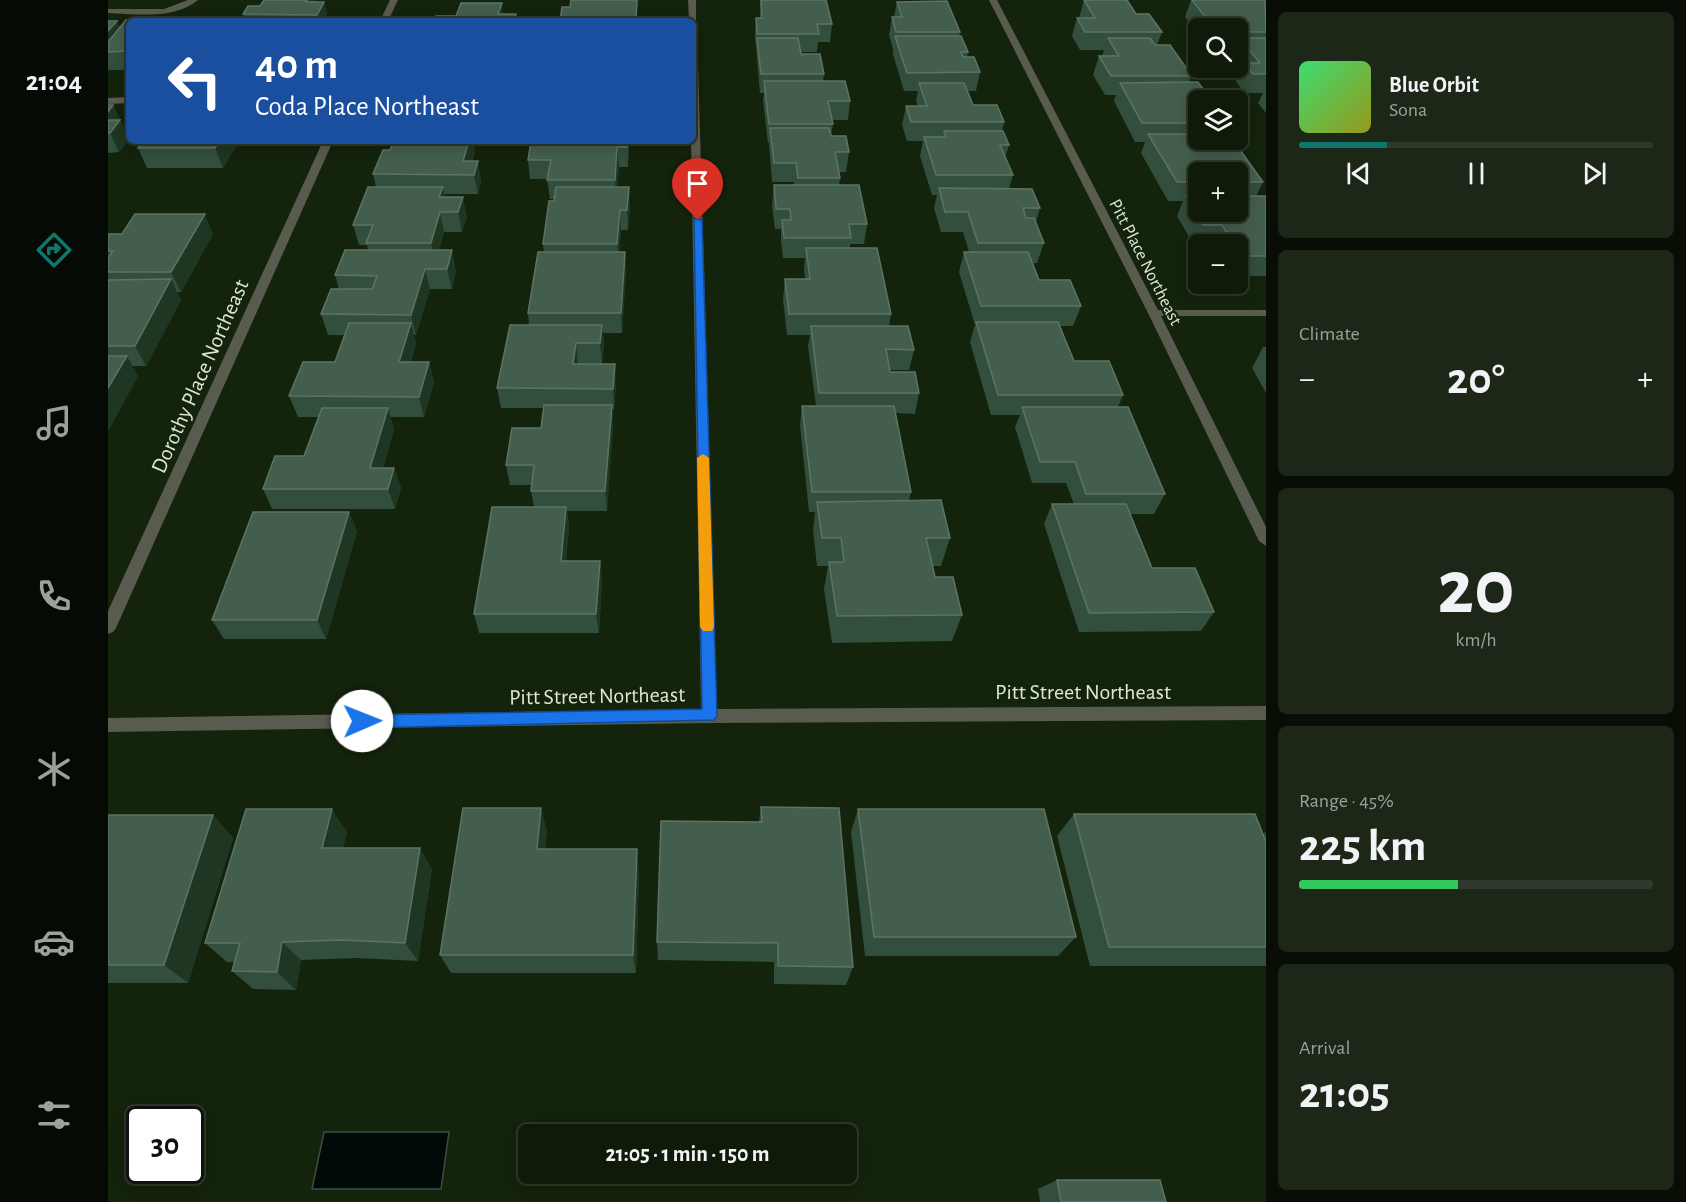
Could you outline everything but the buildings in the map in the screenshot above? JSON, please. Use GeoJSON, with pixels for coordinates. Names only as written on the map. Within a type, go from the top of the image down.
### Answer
{"type":"FeatureCollection","features":[{"type":"Feature","properties":{"kind":"street"},"geometry":{"type":"LineString","coordinates":[[108,11],[166,11],[194,0]]}},
{"type":"Feature","properties":{"kind":"street"},"geometry":{"type":"LineString","coordinates":[[385,18],[394,0]]}},
{"type":"Feature","properties":{"kind":"street"},"geometry":{"type":"LineString","coordinates":[[692,0],[693,18]]}},
{"type":"Feature","properties":{"kind":"street","name":"Pitt Place Northeast"},"geometry":{"type":"LineString","coordinates":[[993,0],[1154,313],[1266,542]]}},
{"type":"Feature","properties":{"kind":"street"},"geometry":{"type":"LineString","coordinates":[[108,100],[126,100]]}},
{"type":"Feature","properties":{"kind":"street","name":"Dorothy Place Northeast"},"geometry":{"type":"LineString","coordinates":[[108,628],[327,144]]}},
{"type":"Feature","properties":{"kind":"street"},"geometry":{"type":"LineString","coordinates":[[696,144],[709,716]]}},
{"type":"Feature","properties":{"kind":"street"},"geometry":{"type":"LineString","coordinates":[[1154,313],[1266,314]]}},
{"type":"Feature","properties":{"kind":"street","name":"Pitt Street Northeast"},"geometry":{"type":"LineString","coordinates":[[108,725],[709,716],[1266,713]]}},
{"type":"Feature","properties":{"kind":"shaded area"},"geometry":{"type":"Polygon","coordinates":[[[324,1132],[449,1132],[441,1189],[312,1189],[324,1132]]]}},
{"type":"Feature","properties":{"kind":"slow traffic"},"geometry":{"type":"LineString","coordinates":[[703,458],[707,627]]}},
{"type":"Feature","properties":{"kind":"route"},"geometry":{"type":"LineString","coordinates":[[362,721],[709,716],[698,220]]}}]}
